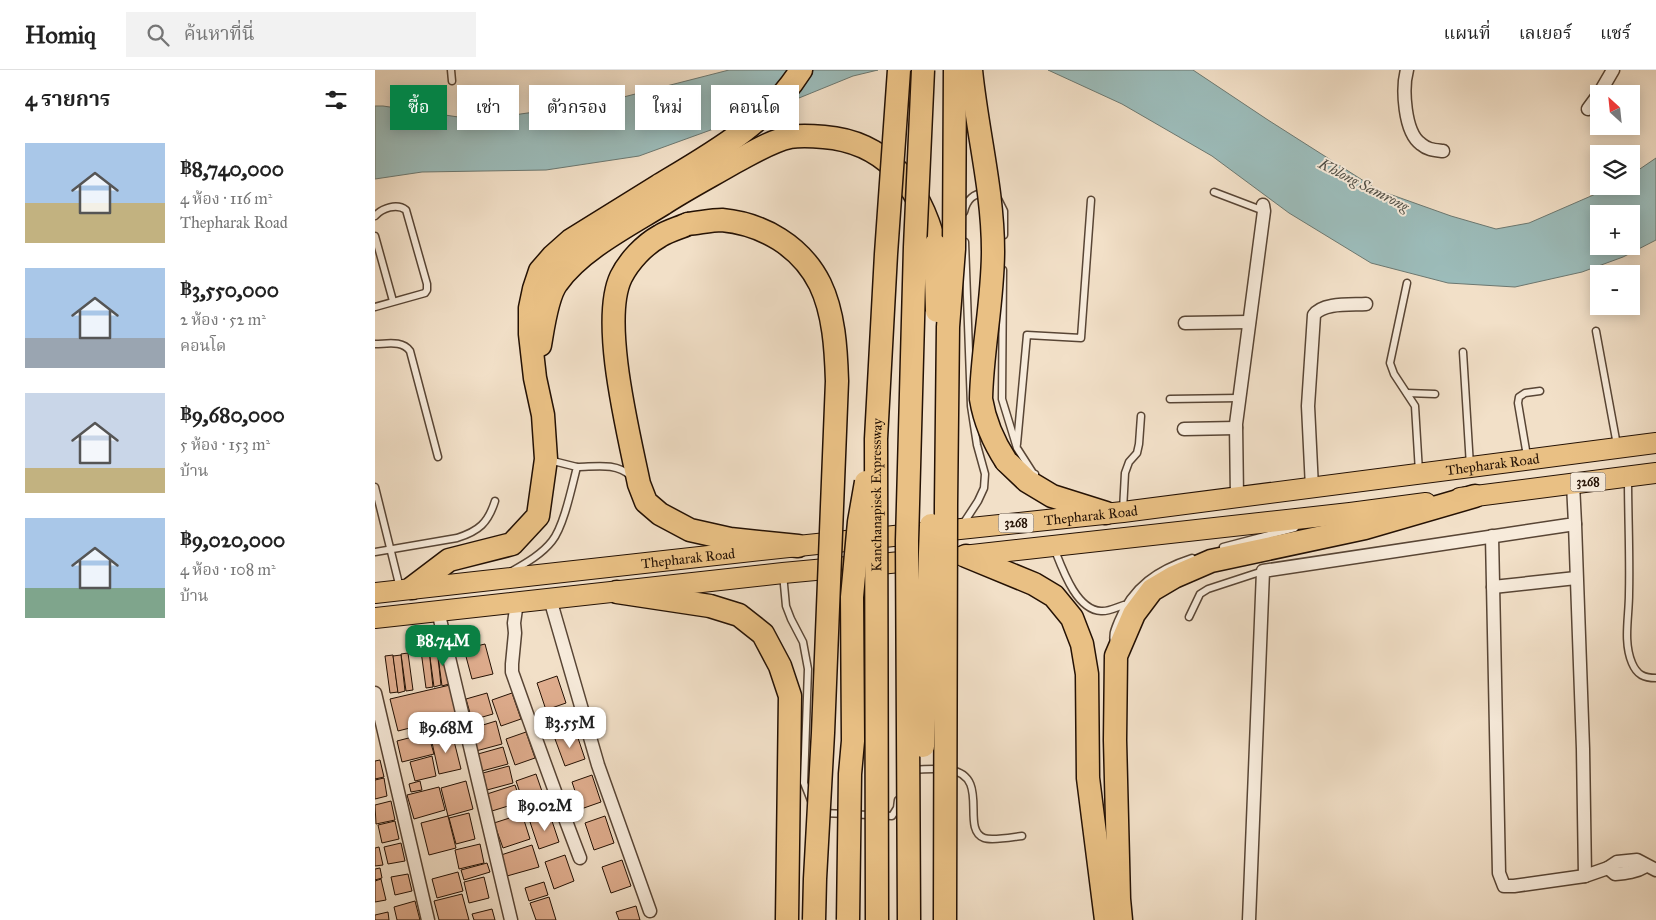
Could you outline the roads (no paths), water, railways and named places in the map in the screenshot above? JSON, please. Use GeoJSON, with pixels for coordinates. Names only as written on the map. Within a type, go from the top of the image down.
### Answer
{"type":"FeatureCollection","features":[{"type":"Feature","properties":{"kind":"highway"},"geometry":{"type":"LineString","coordinates":[[406,589],[449,560],[512,544],[538,516],[546,459],[543,415],[535,378],[530,334],[530,308],[534,288],[541,271],[553,256],[571,240],[699,162],[758,121],[782,95],[801,70]]}},
{"type":"Feature","properties":{"kind":"highway","name":"Kanchanapisek Expressway"},"geometry":{"type":"LineString","coordinates":[[877,920],[876,439],[886,254],[899,70]]}},
{"type":"Feature","properties":{"kind":"highway"},"geometry":{"type":"LineString","coordinates":[[911,920],[907,541],[915,247],[923,70]]}},
{"type":"Feature","properties":{"kind":"highway"},"geometry":{"type":"LineString","coordinates":[[945,920],[946,504],[949,327],[955,249],[955,70]]}},
{"type":"Feature","properties":{"kind":"highway"},"geometry":{"type":"LineString","coordinates":[[971,70],[992,214],[993,252],[981,399],[985,419],[991,435],[1011,454],[1027,481],[1052,496],[1115,513]]}},
{"type":"Feature","properties":{"kind":"highway"},"geometry":{"type":"LineString","coordinates":[[535,378],[545,318],[555,285],[567,270],[587,253],[622,229],[687,189],[764,146],[790,137],[837,138],[883,156],[908,182],[929,223],[935,245],[937,301],[929,597],[923,735],[922,823],[911,920]]}},
{"type":"Feature","properties":{"kind":"highway"},"geometry":{"type":"LineString","coordinates":[[798,546],[730,539],[690,530],[660,514],[645,502],[639,484],[617,366],[614,303],[621,278],[635,255],[659,236],[688,224],[720,220],[750,225],[782,239],[801,256],[811,270],[820,284],[830,313],[837,381],[814,920]]}},
{"type":"Feature","properties":{"kind":"highway"},"geometry":{"type":"LineString","coordinates":[[848,920],[850,774],[853,741],[852,597],[859,522],[876,439]]}},
{"type":"Feature","properties":{"kind":"highway"},"geometry":{"type":"LineString","coordinates":[[1121,920],[1115,740],[1115,656],[1134,614],[1152,590],[1174,577],[1211,561],[1365,528],[1475,496]]}},
{"type":"Feature","properties":{"kind":"highway"},"geometry":{"type":"LineString","coordinates":[[966,556],[1034,584],[1054,596],[1072,618],[1081,644],[1087,674],[1088,778],[1105,920]]}},
{"type":"Feature","properties":{"kind":"highway"},"geometry":{"type":"LineString","coordinates":[[617,592],[710,606],[739,614],[763,634],[780,666],[790,696],[787,920]]}},
{"type":"Feature","properties":{"kind":"main road","name":"Thepharak Road"},"geometry":{"type":"LineString","coordinates":[[375,593],[1115,513],[1656,443]]}},
{"type":"Feature","properties":{"kind":"main road","name":"Thepharak Road"},"geometry":{"type":"LineString","coordinates":[[375,618],[783,573],[1054,547],[1350,513],[1656,473]]}},
{"type":"Feature","properties":{"kind":"street"},"geometry":{"type":"LineString","coordinates":[[1407,70],[1404,88],[1407,116],[1413,133],[1419,143],[1430,150],[1443,151]]}},
{"type":"Feature","properties":{"kind":"street"},"geometry":{"type":"LineString","coordinates":[[1604,85],[1613,70]]}},
{"type":"Feature","properties":{"kind":"street"},"geometry":{"type":"LineString","coordinates":[[1237,498],[1235,428],[1264,208]]}},
{"type":"Feature","properties":{"kind":"street"},"geometry":{"type":"LineString","coordinates":[[1312,488],[1308,406],[1314,315],[1317,310],[1325,306],[1366,304]]}},
{"type":"Feature","properties":{"kind":"street"},"geometry":{"type":"LineString","coordinates":[[1185,323],[1249,322]]}},
{"type":"Feature","properties":{"kind":"street"},"geometry":{"type":"LineString","coordinates":[[1184,429],[1235,428]]}},
{"type":"Feature","properties":{"kind":"street"},"geometry":{"type":"LineString","coordinates":[[1573,484],[1583,749],[1585,876]]}},
{"type":"Feature","properties":{"kind":"street"},"geometry":{"type":"LineString","coordinates":[[1249,920],[1263,571],[1575,524]]}},
{"type":"Feature","properties":{"kind":"street"},"geometry":{"type":"LineString","coordinates":[[1492,536],[1499,873],[1501,882],[1504,886],[1514,886],[1585,876],[1608,868],[1617,862],[1637,860],[1651,868]]}},
{"type":"Feature","properties":{"kind":"street"},"geometry":{"type":"LineString","coordinates":[[1493,587],[1576,578]]}},
{"type":"Feature","properties":{"kind":"street"},"geometry":{"type":"LineString","coordinates":[[550,599],[598,765],[650,911]]}},
{"type":"Feature","properties":{"kind":"street"},"geometry":{"type":"LineString","coordinates":[[517,602],[511,664],[512,672],[579,858]]}},
{"type":"Feature","properties":{"kind":"street"},"geometry":{"type":"LineString","coordinates":[[437,611],[511,920]]}},
{"type":"Feature","properties":{"kind":"street"},"geometry":{"type":"LineString","coordinates":[[375,693],[428,920]]}},
{"type":"Feature","properties":{"kind":"street"},"geometry":{"type":"LineString","coordinates":[[533,729],[568,718]]}},
{"type":"Feature","properties":{"kind":"lane"},"geometry":{"type":"LineString","coordinates":[[451,70],[452,81]]}},
{"type":"Feature","properties":{"kind":"lane"},"geometry":{"type":"LineString","coordinates":[[964,221],[964,212],[970,198],[984,192],[996,195],[1004,211],[1003,239]]}},
{"type":"Feature","properties":{"kind":"lane"},"geometry":{"type":"LineString","coordinates":[[1214,192],[1264,208]]}},
{"type":"Feature","properties":{"kind":"lane"},"geometry":{"type":"LineString","coordinates":[[1011,454],[1027,335],[1081,338],[1091,200]]}},
{"type":"Feature","properties":{"kind":"lane"},"geometry":{"type":"LineString","coordinates":[[375,216],[379,212],[391,207],[406,210],[427,284],[425,293],[375,307]]}},
{"type":"Feature","properties":{"kind":"lane"},"geometry":{"type":"LineString","coordinates":[[959,529],[978,501],[984,488],[985,474],[977,445],[971,406],[965,231]]}},
{"type":"Feature","properties":{"kind":"lane"},"geometry":{"type":"LineString","coordinates":[[375,236],[393,301]]}},
{"type":"Feature","properties":{"kind":"lane"},"geometry":{"type":"LineString","coordinates":[[1003,266],[1002,399],[1011,454],[1033,473],[1041,477]]}},
{"type":"Feature","properties":{"kind":"lane"},"geometry":{"type":"LineString","coordinates":[[1407,283],[1390,363],[1394,374],[1415,406],[1419,473]]}},
{"type":"Feature","properties":{"kind":"lane"},"geometry":{"type":"LineString","coordinates":[[1596,331],[1617,449]]}},
{"type":"Feature","properties":{"kind":"lane"},"geometry":{"type":"LineString","coordinates":[[375,344],[402,344],[410,351],[438,457]]}},
{"type":"Feature","properties":{"kind":"lane"},"geometry":{"type":"LineString","coordinates":[[1463,352],[1470,467]]}},
{"type":"Feature","properties":{"kind":"lane"},"geometry":{"type":"LineString","coordinates":[[1527,460],[1518,403],[1519,397],[1540,391]]}},
{"type":"Feature","properties":{"kind":"lane"},"geometry":{"type":"LineString","coordinates":[[1407,393],[1435,394]]}},
{"type":"Feature","properties":{"kind":"lane"},"geometry":{"type":"LineString","coordinates":[[1170,399],[1239,398]]}},
{"type":"Feature","properties":{"kind":"lane"},"geometry":{"type":"LineString","coordinates":[[1073,495],[1115,513],[1125,472],[1129,462],[1137,453],[1141,416]]}},
{"type":"Feature","properties":{"kind":"lane"},"geometry":{"type":"LineString","coordinates":[[546,459],[577,467],[600,465],[615,468],[627,473],[639,484]]}},
{"type":"Feature","properties":{"kind":"lane"},"geometry":{"type":"LineString","coordinates":[[501,579],[538,555],[553,540],[564,514],[577,467]]}},
{"type":"Feature","properties":{"kind":"lane"},"geometry":{"type":"LineString","coordinates":[[1627,477],[1629,595],[1627,646],[1632,664],[1639,674],[1648,678],[1656,678]]}},
{"type":"Feature","properties":{"kind":"lane"},"geometry":{"type":"LineString","coordinates":[[375,487],[391,548],[406,589]]}},
{"type":"Feature","properties":{"kind":"lane"},"geometry":{"type":"LineString","coordinates":[[375,552],[457,538],[469,534],[483,524],[490,515],[495,501]]}},
{"type":"Feature","properties":{"kind":"lane"},"geometry":{"type":"LineString","coordinates":[[1214,550],[1350,513]]}},
{"type":"Feature","properties":{"kind":"lane"},"geometry":{"type":"LineString","coordinates":[[1054,547],[1069,584],[1086,606],[1101,612],[1124,605]]}},
{"type":"Feature","properties":{"kind":"lane"},"geometry":{"type":"LineString","coordinates":[[1115,656],[1112,635],[1124,605],[1140,586],[1163,569],[1197,556]]}},
{"type":"Feature","properties":{"kind":"lane"},"geometry":{"type":"LineString","coordinates":[[1189,617],[1200,594],[1208,589],[1263,571]]}},
{"type":"Feature","properties":{"kind":"lane"},"geometry":{"type":"LineString","coordinates":[[783,573],[786,606],[803,642],[808,669],[804,783],[810,800],[816,809],[824,814],[893,816],[897,808],[899,792]]}},
{"type":"Feature","properties":{"kind":"lane"},"geometry":{"type":"LineString","coordinates":[[900,775],[909,770],[918,769],[951,770],[964,776],[973,786],[974,824],[979,834],[983,838],[990,839],[1023,836]]}},
{"type":"Feature","properties":{"kind":"water"},"geometry":{"type":"Polygon","coordinates":[[[729,70],[878,70],[853,76],[799,98],[799,85],[711,85],[711,130],[639,156],[546,170],[422,172],[375,179],[375,106],[390,107],[390,130],[447,130],[447,115],[457,117],[457,130],[519,130],[519,114],[529,113],[529,130],[625,130],[625,97],[635,94],[635,130],[701,130],[701,85],[670,85],[729,70]]]}},
{"type":"Feature","properties":{"kind":"water","name":"Khlong Samrong"},"geometry":{"type":"Polygon","coordinates":[[[1048,70],[1193,70],[1378,190],[1451,216],[1496,229],[1529,223],[1593,195],[1640,195],[1640,169],[1656,158],[1656,240],[1640,248],[1640,205],[1590,205],[1590,255],[1627,255],[1601,265],[1590,265],[1590,269],[1582,272],[1515,287],[1448,283],[1371,263],[1289,213],[1212,156],[1122,104],[1048,70]]]}}]}
